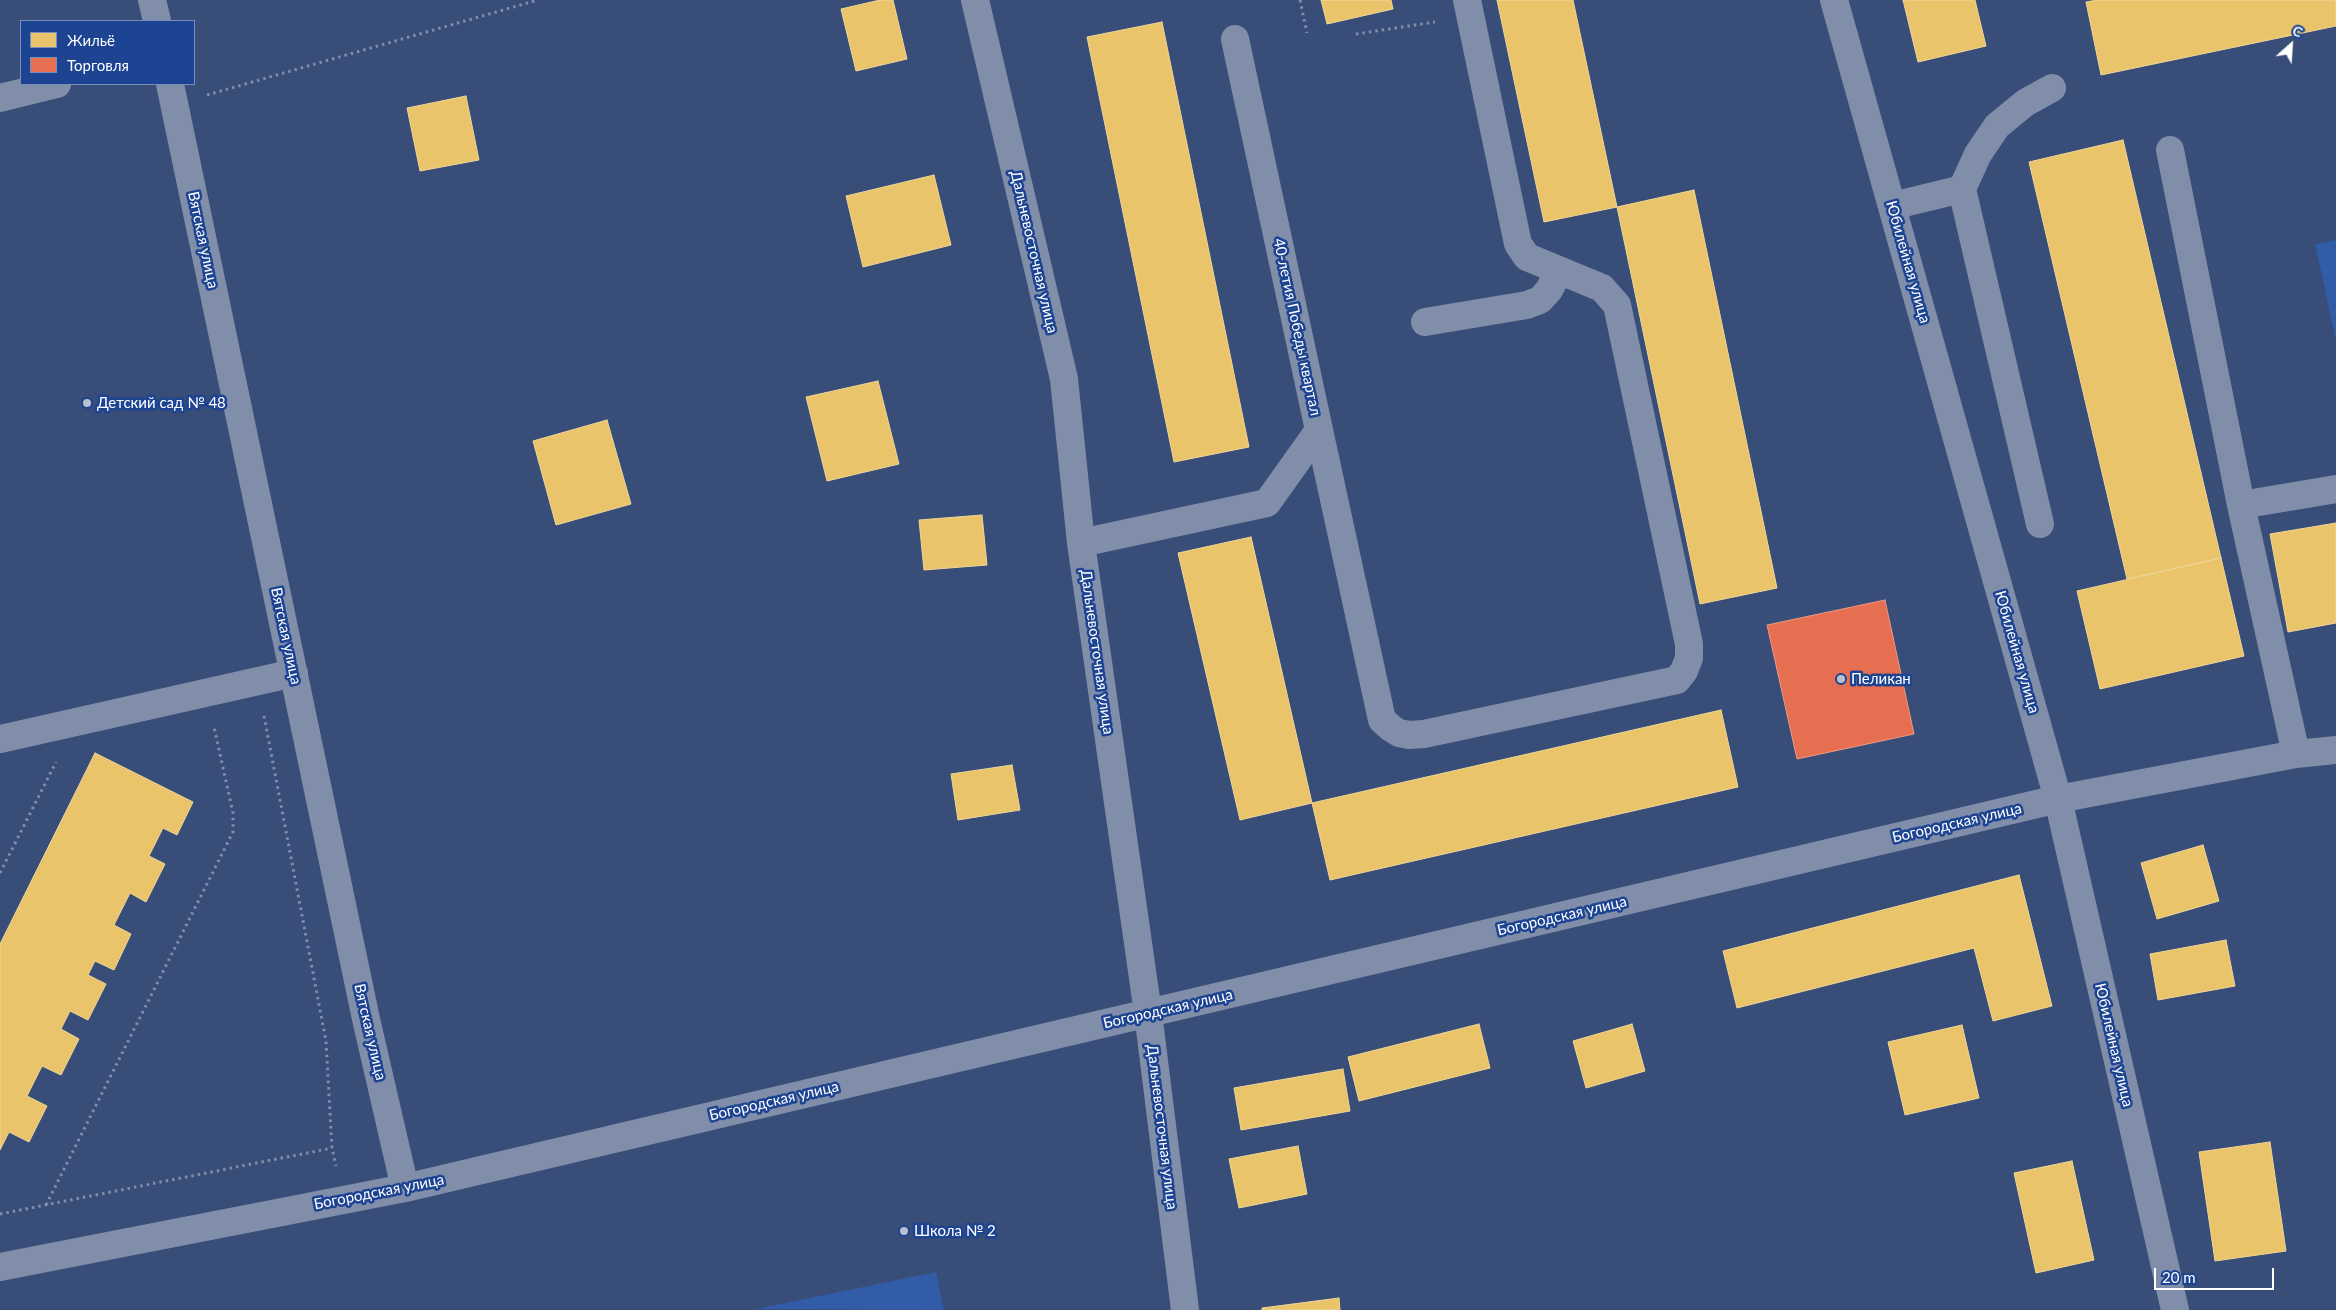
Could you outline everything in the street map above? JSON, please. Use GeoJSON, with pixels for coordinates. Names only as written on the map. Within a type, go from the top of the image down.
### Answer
{"type":"FeatureCollection","features":[{"type":"Feature","properties":{"kind":"street"},"geometry":{"type":"LineString","coordinates":[[152,0],[156,20]]}},
{"type":"Feature","properties":{"kind":"street","name":"Дальневосточная улица"},"geometry":{"type":"LineString","coordinates":[[975,0],[1064,379],[1081,543],[1148,1014],[1185,1310]]}},
{"type":"Feature","properties":{"kind":"street","name":"Юбилейная улица"},"geometry":{"type":"LineString","coordinates":[[1834,0],[2058,799],[2175,1310]]}},
{"type":"Feature","properties":{"kind":"street"},"geometry":{"type":"LineString","coordinates":[[1318,430],[1382,720],[1391,728],[1399,733],[1409,735],[1424,734],[1677,680],[1684,671],[1689,658],[1689,644],[1617,306],[1602,288],[1527,257],[1518,244],[1469,8]]}},
{"type":"Feature","properties":{"kind":"street","name":"40-летия Победы квартал"},"geometry":{"type":"LineString","coordinates":[[1081,543],[1267,503],[1318,430],[1235,39]]}},
{"type":"Feature","properties":{"kind":"street"},"geometry":{"type":"LineString","coordinates":[[0,98],[54,85]]}},
{"type":"Feature","properties":{"kind":"street"},"geometry":{"type":"LineString","coordinates":[[2040,524],[1962,189],[1978,154],[1997,126],[2025,102],[2052,88]]}},
{"type":"Feature","properties":{"kind":"street","name":"Вятская улица"},"geometry":{"type":"LineString","coordinates":[[172,94],[366,1019],[405,1188]]}},
{"type":"Feature","properties":{"kind":"street"},"geometry":{"type":"LineString","coordinates":[[2170,150],[2241,505],[2296,754]]}},
{"type":"Feature","properties":{"kind":"street"},"geometry":{"type":"LineString","coordinates":[[1892,206],[1962,189]]}},
{"type":"Feature","properties":{"kind":"street"},"geometry":{"type":"LineString","coordinates":[[1425,322],[1527,305],[1540,300],[1549,290],[1559,271]]}},
{"type":"Feature","properties":{"kind":"street"},"geometry":{"type":"LineString","coordinates":[[2241,505],[2336,489]]}},
{"type":"Feature","properties":{"kind":"street"},"geometry":{"type":"LineString","coordinates":[[0,739],[294,672]]}},
{"type":"Feature","properties":{"kind":"street","name":"Богородская улица"},"geometry":{"type":"LineString","coordinates":[[0,1267],[405,1188],[2058,799],[2296,754],[2336,750]]}},
{"type":"Feature","properties":{"kind":"path"},"geometry":{"type":"LineString","coordinates":[[172,94],[538,0]]}},
{"type":"Feature","properties":{"kind":"path"},"geometry":{"type":"LineString","coordinates":[[1300,0],[1307,33]]}},
{"type":"Feature","properties":{"kind":"path"},"geometry":{"type":"LineString","coordinates":[[1356,34],[1469,8]]}},
{"type":"Feature","properties":{"kind":"path"},"geometry":{"type":"LineString","coordinates":[[257,681],[326,1041],[332,1148],[342,1199]]}},
{"type":"Feature","properties":{"kind":"path"},"geometry":{"type":"LineString","coordinates":[[46,1205],[233,832],[233,814],[207,692]]}},
{"type":"Feature","properties":{"kind":"path"},"geometry":{"type":"LineString","coordinates":[[0,873],[76,722]]}},
{"type":"Feature","properties":{"kind":"path"},"geometry":{"type":"LineString","coordinates":[[0,1214],[332,1148]]}},
{"type":"Feature","properties":{"kind":"shaded area"},"geometry":{"type":"Polygon","coordinates":[[[2336,240],[2336,341],[2315,244],[2336,240]]]}},
{"type":"Feature","properties":{"kind":"shaded area"},"geometry":{"type":"Polygon","coordinates":[[[936,1272],[944,1310],[756,1309],[936,1272]]]}},
{"type":"Feature","properties":{"kind":"building: Жильё"},"geometry":{"type":"Polygon","coordinates":[[[880,0],[893,0],[907,59],[856,71],[841,9],[880,0]]]}},
{"type":"Feature","properties":{"kind":"building: Жильё"},"geometry":{"type":"Polygon","coordinates":[[[1321,0],[1391,0],[1393,9],[1327,24],[1321,0]]]}},
{"type":"Feature","properties":{"kind":"building: Жильё"},"geometry":{"type":"Polygon","coordinates":[[[1497,0],[1573,0],[1617,207],[1544,222],[1497,0]]]}},
{"type":"Feature","properties":{"kind":"building: Жильё"},"geometry":{"type":"Polygon","coordinates":[[[1903,0],[1975,0],[1986,46],[1918,62],[1903,0]]]}},
{"type":"Feature","properties":{"kind":"building: Жильё"},"geometry":{"type":"Polygon","coordinates":[[[2097,0],[2336,0],[2336,26],[2101,75],[2086,2],[2097,0]]]}},
{"type":"Feature","properties":{"kind":"building: Жильё"},"geometry":{"type":"Polygon","coordinates":[[[1162,22],[1249,447],[1174,462],[1087,37],[1162,22]]]}},
{"type":"Feature","properties":{"kind":"building: Жильё"},"geometry":{"type":"Polygon","coordinates":[[[466,96],[479,160],[420,171],[407,108],[466,96]]]}},
{"type":"Feature","properties":{"kind":"building: Жильё"},"geometry":{"type":"Polygon","coordinates":[[[2123,140],[2221,558],[2127,579],[2029,162],[2123,140]]]}},
{"type":"Feature","properties":{"kind":"building: Жильё"},"geometry":{"type":"Polygon","coordinates":[[[934,175],[951,245],[863,267],[846,196],[934,175]]]}},
{"type":"Feature","properties":{"kind":"building: Жильё"},"geometry":{"type":"Polygon","coordinates":[[[1694,190],[1777,588],[1700,604],[1617,207],[1694,190]]]}},
{"type":"Feature","properties":{"kind":"building: Жильё"},"geometry":{"type":"Polygon","coordinates":[[[878,381],[899,464],[827,481],[806,397],[878,381]]]}},
{"type":"Feature","properties":{"kind":"building: Жильё"},"geometry":{"type":"Polygon","coordinates":[[[607,420],[631,504],[556,525],[533,441],[607,420]]]}},
{"type":"Feature","properties":{"kind":"building: Жильё"},"geometry":{"type":"Polygon","coordinates":[[[982,515],[987,565],[924,570],[919,520],[982,515]]]}},
{"type":"Feature","properties":{"kind":"building: Жильё"},"geometry":{"type":"Polygon","coordinates":[[[2336,523],[2336,623],[2288,632],[2270,534],[2336,523]]]}},
{"type":"Feature","properties":{"kind":"building: Жильё"},"geometry":{"type":"Polygon","coordinates":[[[1251,537],[1312,803],[1240,820],[1178,553],[1251,537]]]}},
{"type":"Feature","properties":{"kind":"building: Жильё"},"geometry":{"type":"Polygon","coordinates":[[[2221,558],[2244,656],[2100,689],[2077,591],[2221,558]]]}},
{"type":"Feature","properties":{"kind":"building: Жильё"},"geometry":{"type":"Polygon","coordinates":[[[1721,710],[1738,787],[1330,880],[1312,803],[1721,710]]]}},
{"type":"Feature","properties":{"kind":"building: Жильё"},"geometry":{"type":"Polygon","coordinates":[[[95,753],[193,802],[177,835],[163,828],[149,856],[165,864],[146,902],[130,893],[114,925],[131,934],[114,970],[95,961],[88,975],[106,984],[88,1020],[70,1011],[61,1029],[79,1039],[61,1075],[42,1066],[27,1096],[47,1106],[29,1142],[9,1132],[0,1150],[0,944],[95,753]]]}},
{"type":"Feature","properties":{"kind":"building: Жильё"},"geometry":{"type":"Polygon","coordinates":[[[1012,765],[1020,810],[958,820],[951,774],[1012,765]]]}},
{"type":"Feature","properties":{"kind":"building: Жильё"},"geometry":{"type":"Polygon","coordinates":[[[2203,845],[2219,901],[2157,919],[2141,863],[2203,845]]]}},
{"type":"Feature","properties":{"kind":"building: Жильё"},"geometry":{"type":"Polygon","coordinates":[[[2019,875],[2052,1006],[1993,1021],[1974,948],[1737,1008],[1723,951],[2019,875]]]}},
{"type":"Feature","properties":{"kind":"building: Жильё"},"geometry":{"type":"Polygon","coordinates":[[[2226,940],[2235,986],[2158,1000],[2150,954],[2226,940]]]}},
{"type":"Feature","properties":{"kind":"building: Жильё"},"geometry":{"type":"Polygon","coordinates":[[[1479,1024],[1490,1068],[1359,1101],[1348,1057],[1479,1024]]]}},
{"type":"Feature","properties":{"kind":"building: Жильё"},"geometry":{"type":"Polygon","coordinates":[[[1632,1024],[1645,1071],[1586,1088],[1573,1041],[1632,1024]]]}},
{"type":"Feature","properties":{"kind":"building: Жильё"},"geometry":{"type":"Polygon","coordinates":[[[1962,1025],[1979,1098],[1905,1115],[1888,1042],[1962,1025]]]}},
{"type":"Feature","properties":{"kind":"building: Жильё"},"geometry":{"type":"Polygon","coordinates":[[[1343,1069],[1350,1111],[1241,1130],[1234,1088],[1343,1069]]]}},
{"type":"Feature","properties":{"kind":"building: Жильё"},"geometry":{"type":"Polygon","coordinates":[[[2270,1142],[2286,1251],[2215,1261],[2199,1152],[2270,1142]]]}},
{"type":"Feature","properties":{"kind":"building: Жильё"},"geometry":{"type":"Polygon","coordinates":[[[1298,1146],[1307,1194],[1239,1208],[1229,1159],[1298,1146]]]}},
{"type":"Feature","properties":{"kind":"building: Жильё"},"geometry":{"type":"Polygon","coordinates":[[[2072,1161],[2094,1260],[2036,1273],[2014,1173],[2072,1161]]]}},
{"type":"Feature","properties":{"kind":"building: Жильё"},"geometry":{"type":"Polygon","coordinates":[[[1339,1298],[1340,1310],[1262,1310],[1262,1308],[1339,1298]]]}},
{"type":"Feature","properties":{"kind":"building: Торговля","name":"Пеликан"},"geometry":{"type":"Polygon","coordinates":[[[1885,600],[1914,734],[1797,759],[1767,625],[1885,600]]]}},
{"type":"Feature","properties":{"kind":"place","name":"Детский сад № 48"},"geometry":{"type":"Point","coordinates":[87,403]}},
{"type":"Feature","properties":{"kind":"place","name":"Пеликан"},"geometry":{"type":"Point","coordinates":[1841,679]}},
{"type":"Feature","properties":{"kind":"place","name":"Школа № 2"},"geometry":{"type":"Point","coordinates":[904,1231]}}]}
